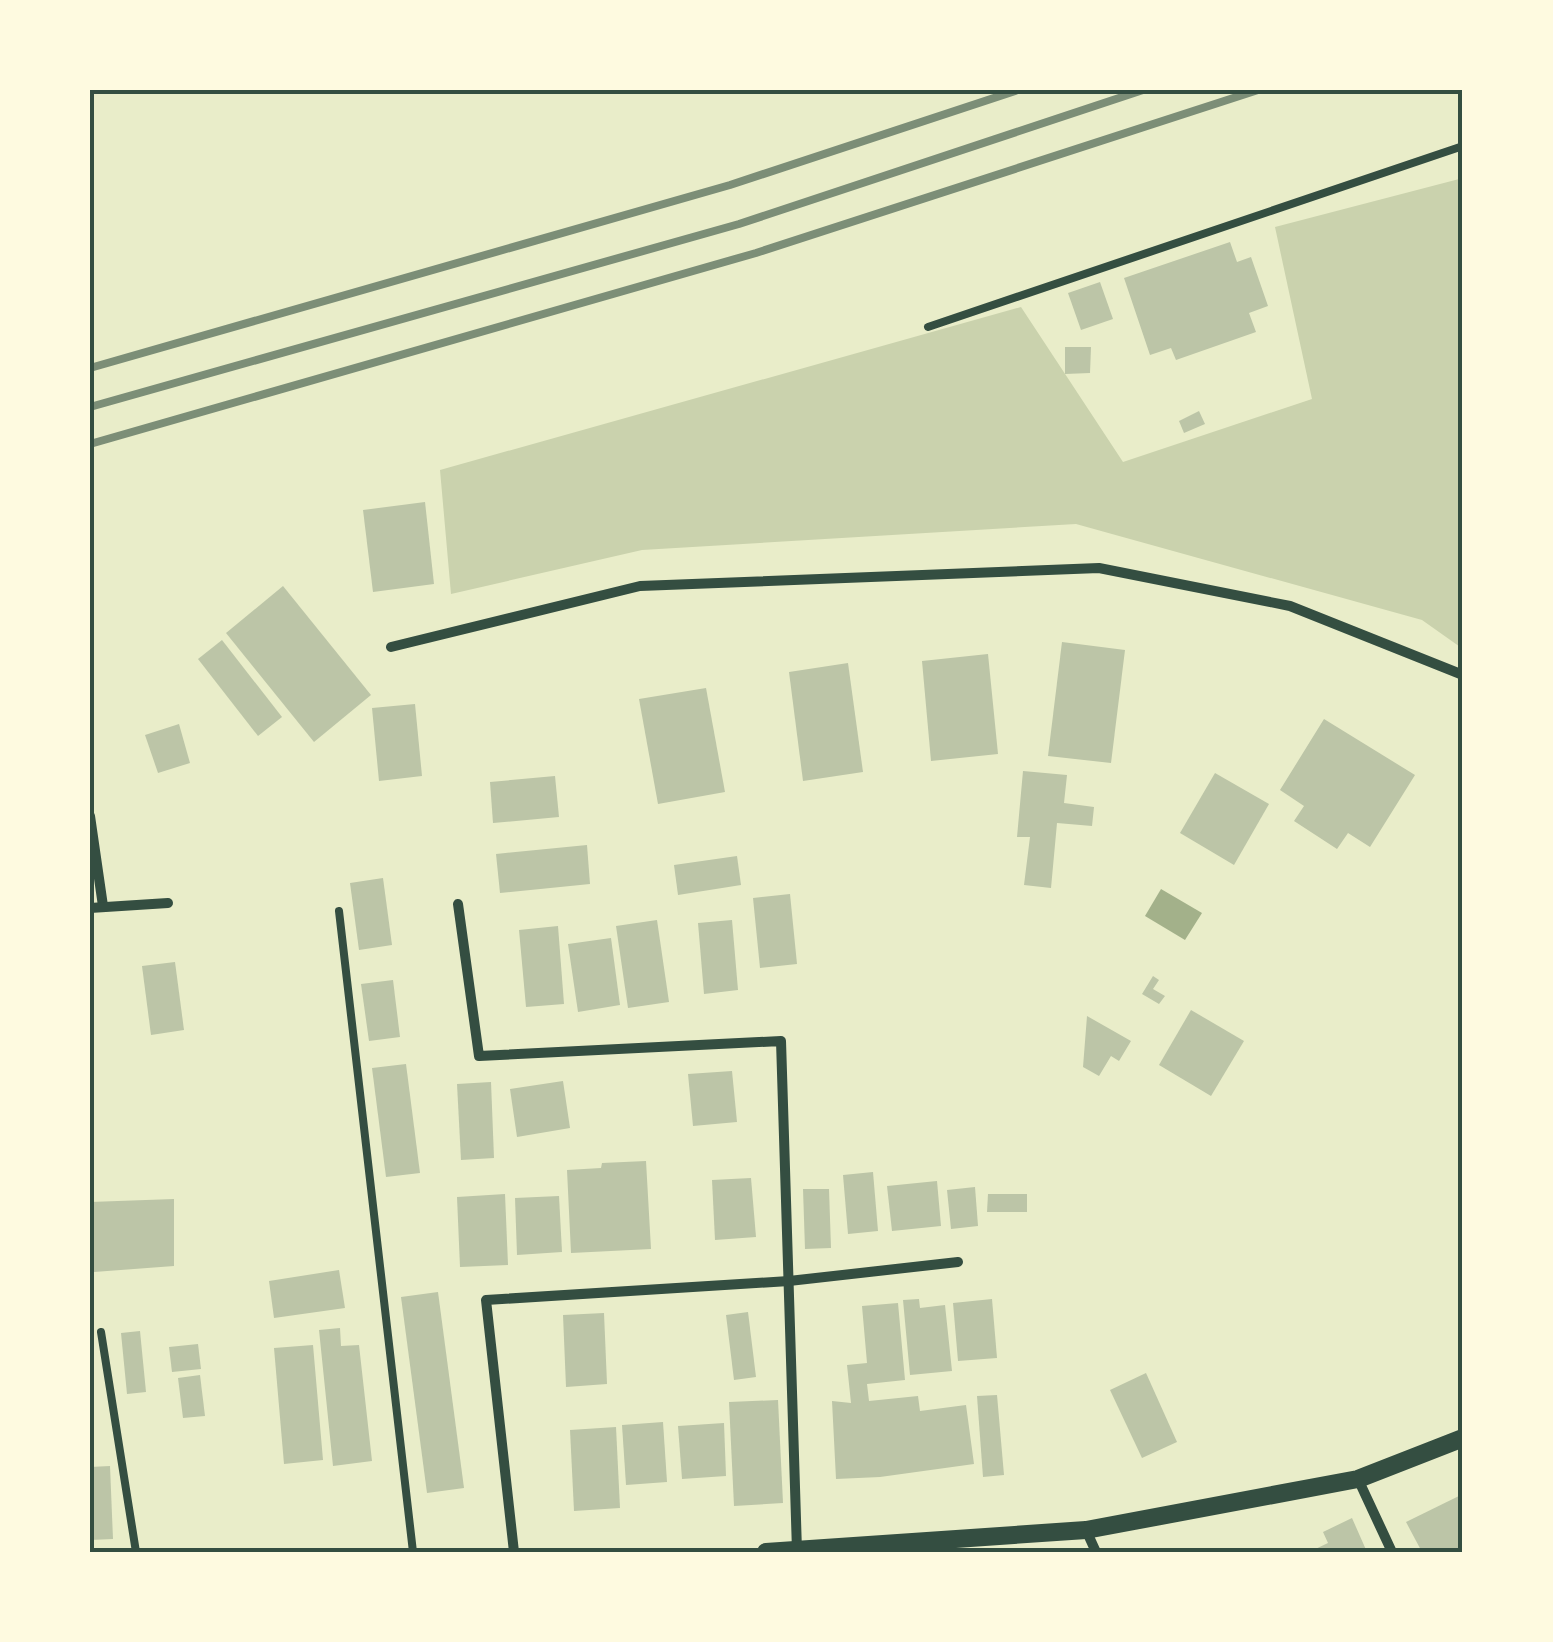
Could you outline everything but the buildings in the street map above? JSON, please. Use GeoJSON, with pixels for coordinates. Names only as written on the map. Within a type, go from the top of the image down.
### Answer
{"type":"FeatureCollection","features":[{"type":"Feature","properties":{"kind":"street"},"geometry":{"type":"LineString","coordinates":[[391,648],[640,586],[1099,568],[1290,606],[1463,675]]}},
{"type":"Feature","properties":{"kind":"street"},"geometry":{"type":"LineString","coordinates":[[90,816],[103,906]]}},
{"type":"Feature","properties":{"kind":"street"},"geometry":{"type":"LineString","coordinates":[[90,908],[168,903]]}},
{"type":"Feature","properties":{"kind":"street"},"geometry":{"type":"LineString","coordinates":[[458,904],[479,1056],[782,1042],[797,1551]]}},
{"type":"Feature","properties":{"kind":"street"},"geometry":{"type":"LineString","coordinates":[[514,1552],[486,1300],[789,1281],[958,1262]]}},
{"type":"Feature","properties":{"kind":"street"},"geometry":{"type":"LineString","coordinates":[[766,1552],[1086,1530],[1358,1479],[1463,1438]]}},
{"type":"Feature","properties":{"kind":"street"},"geometry":{"type":"LineString","coordinates":[[1358,1479],[1392,1552]]}},
{"type":"Feature","properties":{"kind":"street"},"geometry":{"type":"LineString","coordinates":[[1086,1530],[1096,1552]]}},
{"type":"Feature","properties":{"kind":"lane"},"geometry":{"type":"LineString","coordinates":[[928,328],[1463,146]]}},
{"type":"Feature","properties":{"kind":"lane"},"geometry":{"type":"LineString","coordinates":[[338,910],[413,1552]]}},
{"type":"Feature","properties":{"kind":"lane"},"geometry":{"type":"LineString","coordinates":[[100,1332],[136,1552]]}},
{"type":"Feature","properties":{"kind":"shaded area"},"geometry":{"type":"Polygon","coordinates":[[[1463,178],[1463,649],[1422,620],[1076,524],[642,550],[451,594],[440,470],[1021,307],[1123,462],[1312,399],[1275,227],[1463,178]]]}},
{"type":"Feature","properties":{"kind":"shaded area"},"geometry":{"type":"Polygon","coordinates":[[[1161,889],[1202,913],[1185,940],[1145,916],[1161,889]]]}},
{"type":"Feature","properties":{"kind":"railway"},"geometry":{"type":"LineString","coordinates":[[90,368],[730,185],[1018,90]]}},
{"type":"Feature","properties":{"kind":"railway"},"geometry":{"type":"LineString","coordinates":[[90,407],[739,224],[1143,90]]}},
{"type":"Feature","properties":{"kind":"railway"},"geometry":{"type":"LineString","coordinates":[[90,444],[756,253],[1258,90]]}}]}
